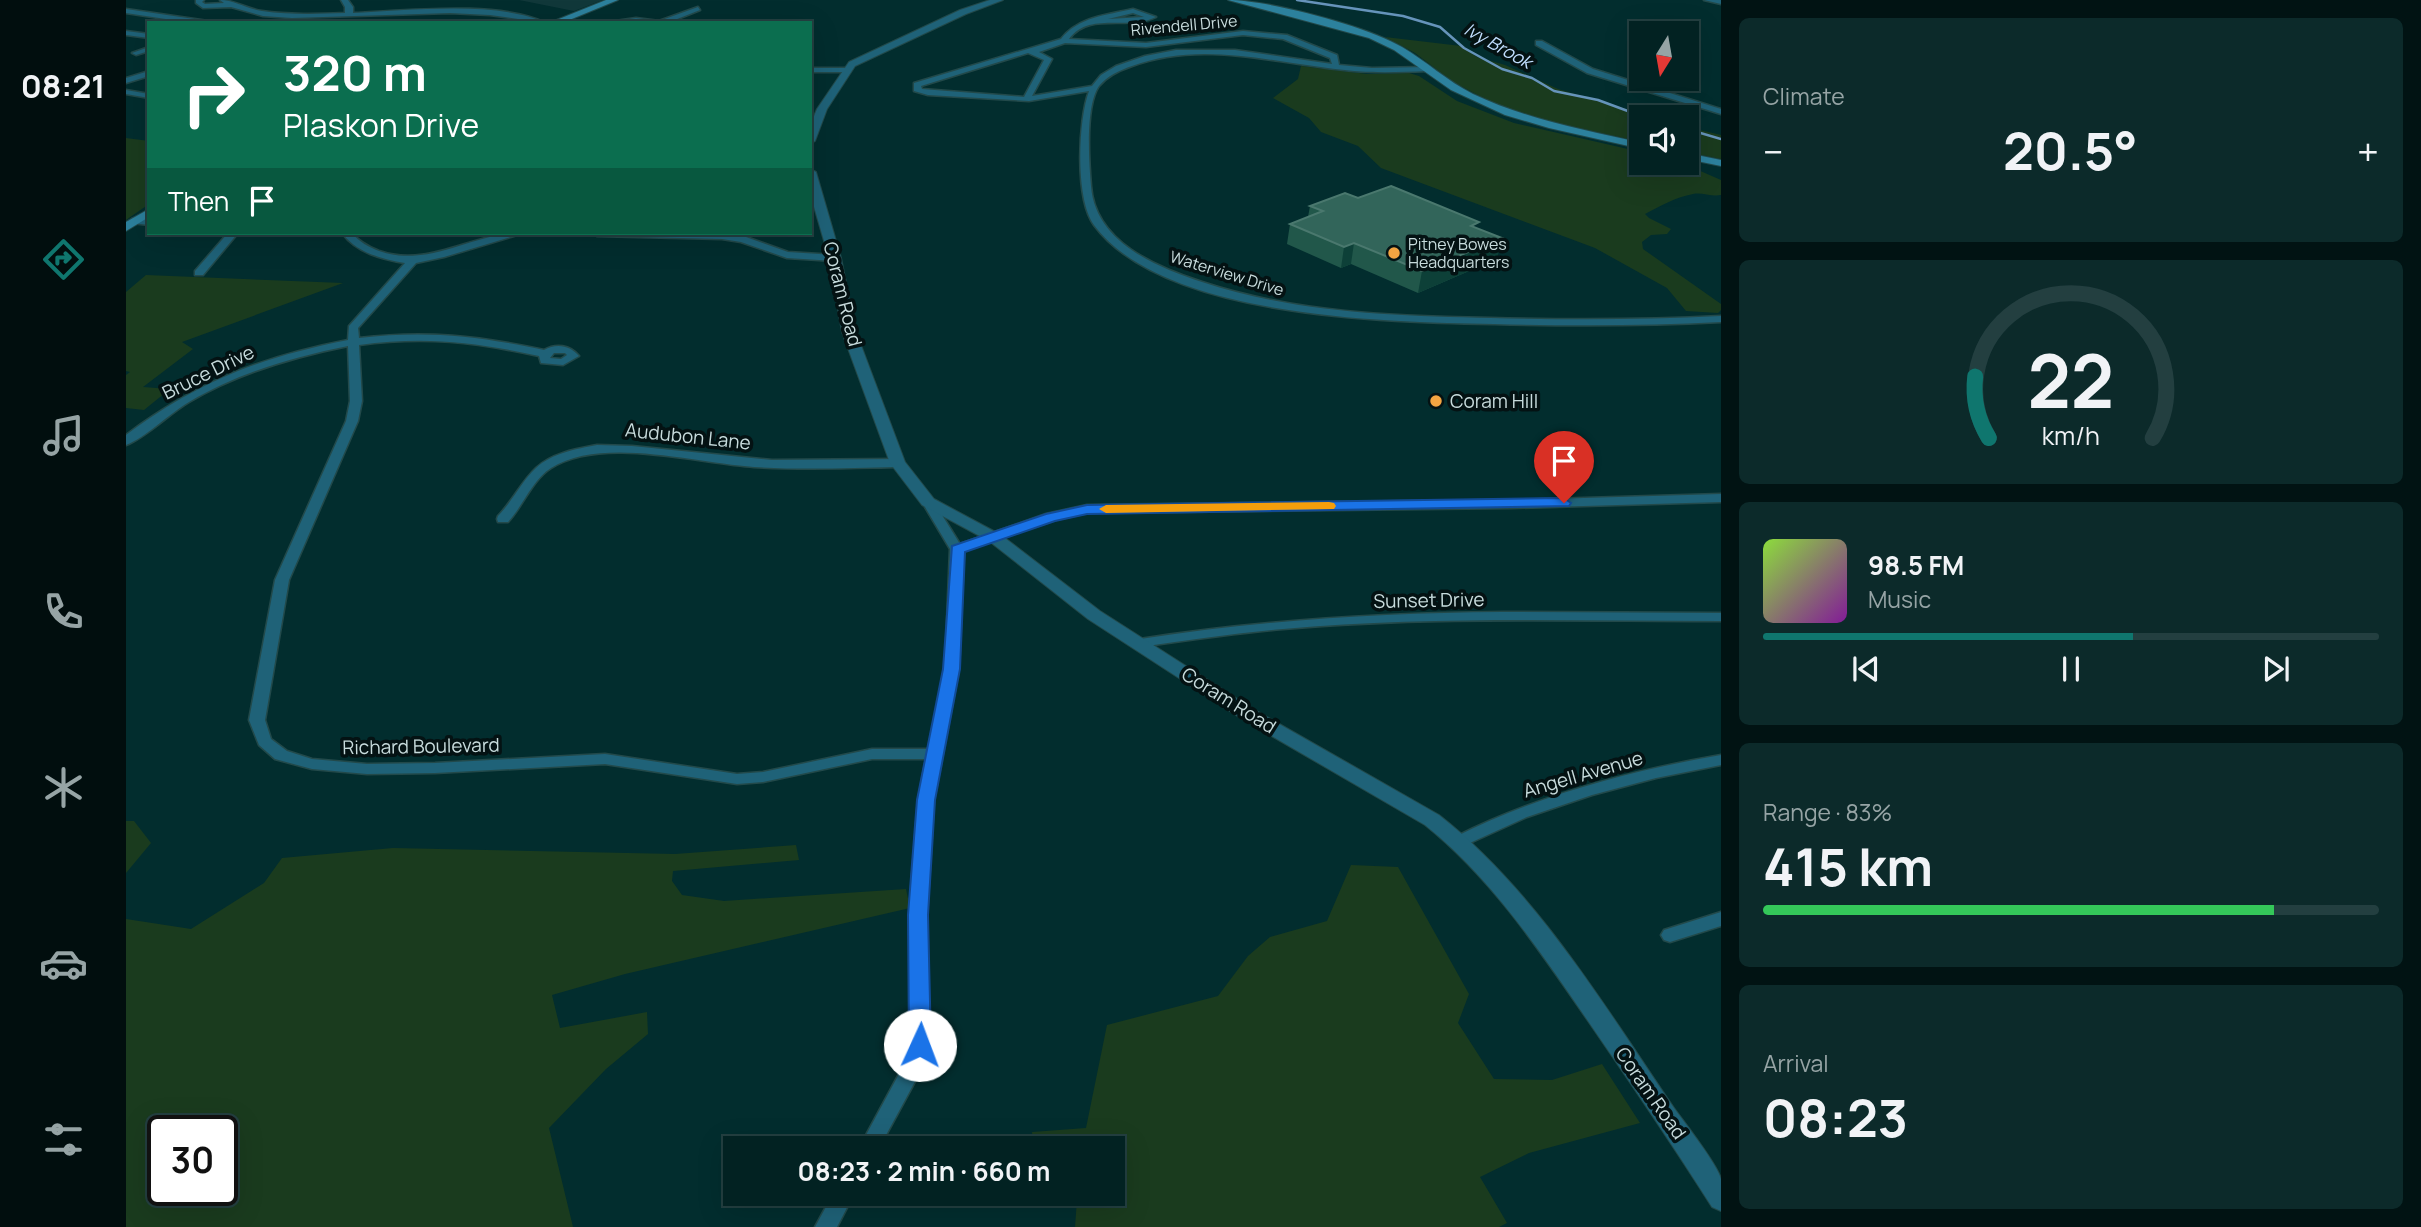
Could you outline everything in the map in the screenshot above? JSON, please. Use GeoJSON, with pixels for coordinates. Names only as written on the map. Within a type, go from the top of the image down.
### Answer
{"type":"FeatureCollection","features":[{"type":"Feature","properties":{"kind":"main road"},"geometry":{"type":"LineString","coordinates":[[558,21],[614,0]]}},
{"type":"Feature","properties":{"kind":"main road"},"geometry":{"type":"LineString","coordinates":[[1232,0],[1333,23],[1374,36],[1409,54],[1466,95],[1509,112],[1629,143]]}},
{"type":"Feature","properties":{"kind":"main road"},"geometry":{"type":"LineString","coordinates":[[1699,158],[1721,163]]}},
{"type":"Feature","properties":{"kind":"main road"},"geometry":{"type":"LineString","coordinates":[[131,224],[147,213]]}},
{"type":"Feature","properties":{"kind":"street"},"geometry":{"type":"LineString","coordinates":[[201,0],[198,2],[203,6],[227,3],[258,12],[300,16],[456,11],[533,21]]}},
{"type":"Feature","properties":{"kind":"street"},"geometry":{"type":"LineString","coordinates":[[344,0],[349,7],[349,14]]}},
{"type":"Feature","properties":{"kind":"street"},"geometry":{"type":"LineString","coordinates":[[812,134],[846,70],[861,59],[962,12],[999,0]]}},
{"type":"Feature","properties":{"kind":"street"},"geometry":{"type":"LineString","coordinates":[[1707,0],[1721,2]]}},
{"type":"Feature","properties":{"kind":"street"},"geometry":{"type":"LineString","coordinates":[[662,21],[698,9]]}},
{"type":"Feature","properties":{"kind":"street"},"geometry":{"type":"LineString","coordinates":[[126,11],[187,21]]}},
{"type":"Feature","properties":{"kind":"street"},"geometry":{"type":"LineString","coordinates":[[1089,21],[1136,21],[1152,17],[1133,11],[1089,21],[1072,30],[1064,41],[917,85],[918,91],[1027,99],[1048,97],[1075,89],[1094,88],[1114,71],[1137,60],[1179,52],[1240,53],[1336,67],[1427,69]]}},
{"type":"Feature","properties":{"kind":"street"},"geometry":{"type":"LineString","coordinates":[[291,21],[300,16]]}},
{"type":"Feature","properties":{"kind":"street"},"geometry":{"type":"LineString","coordinates":[[135,22],[145,18]]}},
{"type":"Feature","properties":{"kind":"street","name":"Rivendell Drive"},"geometry":{"type":"LineString","coordinates":[[1064,41],[1146,45],[1242,33],[1296,41],[1334,57],[1336,67]]}},
{"type":"Feature","properties":{"kind":"street"},"geometry":{"type":"LineString","coordinates":[[126,45],[147,34]]}},
{"type":"Feature","properties":{"kind":"street"},"geometry":{"type":"LineString","coordinates":[[1539,43],[1590,71],[1721,112]]}},
{"type":"Feature","properties":{"kind":"street"},"geometry":{"type":"LineString","coordinates":[[136,53],[147,50]]}},
{"type":"Feature","properties":{"kind":"street"},"geometry":{"type":"LineString","coordinates":[[1027,99],[1048,59],[1033,51]]}},
{"type":"Feature","properties":{"kind":"street"},"geometry":{"type":"LineString","coordinates":[[812,70],[846,70]]}},
{"type":"Feature","properties":{"kind":"street"},"geometry":{"type":"LineString","coordinates":[[126,81],[147,74]]}},
{"type":"Feature","properties":{"kind":"street","name":"Waterview Drive"},"geometry":{"type":"LineString","coordinates":[[1094,88],[1088,106],[1085,194],[1091,213],[1116,243],[1154,267],[1198,285],[1251,301],[1297,310],[1372,319],[1548,323],[1721,319]]}},
{"type":"Feature","properties":{"kind":"street"},"geometry":{"type":"LineString","coordinates":[[126,92],[147,96]]}},
{"type":"Feature","properties":{"kind":"street","name":"Coram Road"},"geometry":{"type":"LineString","coordinates":[[812,179],[835,258],[849,332],[898,463],[928,502],[995,538],[1094,615],[1246,713],[1432,820],[1461,841],[1488,868],[1553,952],[1721,1199]]}},
{"type":"Feature","properties":{"kind":"street"},"geometry":{"type":"LineString","coordinates":[[200,273],[231,235]]}},
{"type":"Feature","properties":{"kind":"street"},"geometry":{"type":"LineString","coordinates":[[348,235],[354,243],[363,248],[413,260],[511,235]]}},
{"type":"Feature","properties":{"kind":"street"},"geometry":{"type":"LineString","coordinates":[[680,235],[743,239],[768,251],[787,255],[835,258]]}},
{"type":"Feature","properties":{"kind":"street","name":"Richard Boulevard"},"geometry":{"type":"LineString","coordinates":[[413,260],[353,328],[356,401],[352,421],[282,580],[257,720],[264,741],[281,755],[312,764],[367,769],[605,759],[639,762],[737,779],[763,777],[872,754],[936,754]]}},
{"type":"Feature","properties":{"kind":"street","name":"Bruce Drive"},"geometry":{"type":"LineString","coordinates":[[126,441],[194,394],[233,375],[286,357],[354,344],[446,337],[545,354]]}},
{"type":"Feature","properties":{"kind":"street","name":"Audubon Lane"},"geometry":{"type":"LineString","coordinates":[[503,519],[517,505],[530,483],[544,467],[566,456],[599,447],[631,447],[755,463],[898,463]]}},
{"type":"Feature","properties":{"kind":"street"},"geometry":{"type":"LineString","coordinates":[[957,549],[1051,517],[1087,509],[1511,504],[1721,498]]}},
{"type":"Feature","properties":{"kind":"street"},"geometry":{"type":"LineString","coordinates":[[876,1136],[908,1076],[920,1045],[918,915],[926,800],[952,669],[957,549],[928,502]]}},
{"type":"Feature","properties":{"kind":"street","name":"Sunset Drive"},"geometry":{"type":"LineString","coordinates":[[1140,643],[1179,635],[1320,620],[1721,617]]}},
{"type":"Feature","properties":{"kind":"street","name":"Angell Avenue"},"geometry":{"type":"LineString","coordinates":[[1461,841],[1515,816],[1575,795],[1721,760]]}},
{"type":"Feature","properties":{"kind":"street"},"geometry":{"type":"LineString","coordinates":[[1670,936],[1721,919]]}},
{"type":"Feature","properties":{"kind":"street"},"geometry":{"type":"LineString","coordinates":[[825,1227],[837,1206]]}},
{"type":"Feature","properties":{"kind":"shaded area"},"geometry":{"type":"Polygon","coordinates":[[[519,0],[603,0],[574,11],[519,0]]]}},
{"type":"Feature","properties":{"kind":"green space"},"geometry":{"type":"Polygon","coordinates":[[[1385,37],[1461,46],[1477,57],[1505,65],[1558,89],[1629,110],[1629,139],[1548,121],[1493,103],[1453,82],[1415,53],[1385,37]]]}},
{"type":"Feature","properties":{"kind":"green space"},"geometry":{"type":"Polygon","coordinates":[[[1301,66],[1367,74],[1409,73],[1419,76],[1457,101],[1514,123],[1629,149],[1629,175],[1699,175],[1699,170],[1721,180],[1721,195],[1687,195],[1645,214],[1671,229],[1667,234],[1651,235],[1642,242],[1643,249],[1721,304],[1721,310],[1718,313],[1686,311],[1667,288],[1595,248],[1381,168],[1358,146],[1321,132],[1309,118],[1273,98],[1298,79],[1301,66]]]}},
{"type":"Feature","properties":{"kind":"green space"},"geometry":{"type":"Polygon","coordinates":[[[1699,130],[1721,135],[1721,159],[1699,154],[1699,130]]]}},
{"type":"Feature","properties":{"kind":"green space"},"geometry":{"type":"Polygon","coordinates":[[[126,138],[147,141],[147,205],[126,220],[126,138]]]}},
{"type":"Feature","properties":{"kind":"green space"},"geometry":{"type":"Polygon","coordinates":[[[146,275],[343,283],[182,342],[193,349],[143,387],[170,389],[144,410],[126,408],[126,375],[130,372],[126,371],[126,292],[146,275]]]}},
{"type":"Feature","properties":{"kind":"green space"},"geometry":{"type":"Polygon","coordinates":[[[126,821],[134,821],[151,843],[126,873],[126,821]]]}},
{"type":"Feature","properties":{"kind":"green space"},"geometry":{"type":"Polygon","coordinates":[[[796,845],[799,860],[673,871],[672,881],[682,895],[724,901],[906,889],[910,908],[625,974],[552,995],[560,1028],[647,1012],[648,1034],[606,1069],[549,1128],[573,1227],[126,1227],[126,919],[191,929],[264,883],[282,858],[393,848],[675,854],[796,845]]]}},
{"type":"Feature","properties":{"kind":"green space"},"geometry":{"type":"Polygon","coordinates":[[[1351,865],[1398,867],[1469,994],[1458,1023],[1494,1079],[1552,1080],[1602,1064],[1640,1123],[1529,1153],[1480,1177],[1507,1223],[1499,1227],[1075,1227],[1077,1206],[1125,1206],[1125,1136],[1032,1136],[1032,1132],[1086,1128],[1107,1025],[1218,996],[1248,956],[1270,937],[1327,921],[1351,865]]]}},
{"type":"Feature","properties":{"kind":"building"},"geometry":{"type":"Polygon","coordinates":[[[1391,186],[1479,222],[1471,226],[1502,238],[1422,271],[1354,243],[1344,247],[1290,224],[1323,211],[1310,206],[1345,193],[1358,198],[1391,186]]]}},
{"type":"Feature","properties":{"kind":"waterway","name":"Ivy Brook"},"geometry":{"type":"LineString","coordinates":[[1297,0],[1403,16],[1440,27],[1464,48],[1502,69],[1532,78],[1554,91],[1598,100],[1629,111]]}},
{"type":"Feature","properties":{"kind":"waterway","name":"Ivy Brook"},"geometry":{"type":"LineString","coordinates":[[1699,133],[1721,139]]}},
{"type":"Feature","properties":{"kind":"slow traffic"},"geometry":{"type":"LineString","coordinates":[[1106,509],[1329,506]]}},
{"type":"Feature","properties":{"kind":"place","name":"Pitney Bowes Headquarters"},"geometry":{"type":"Point","coordinates":[1394,253]}},
{"type":"Feature","properties":{"kind":"place","name":"Coram Hill"},"geometry":{"type":"Point","coordinates":[1436,401]}},
{"type":"Feature","properties":{"kind":"route"},"geometry":{"type":"LineString","coordinates":[[920,1045],[918,915],[926,800],[952,669],[957,549],[1051,517],[1087,509],[1564,503]]}}]}
